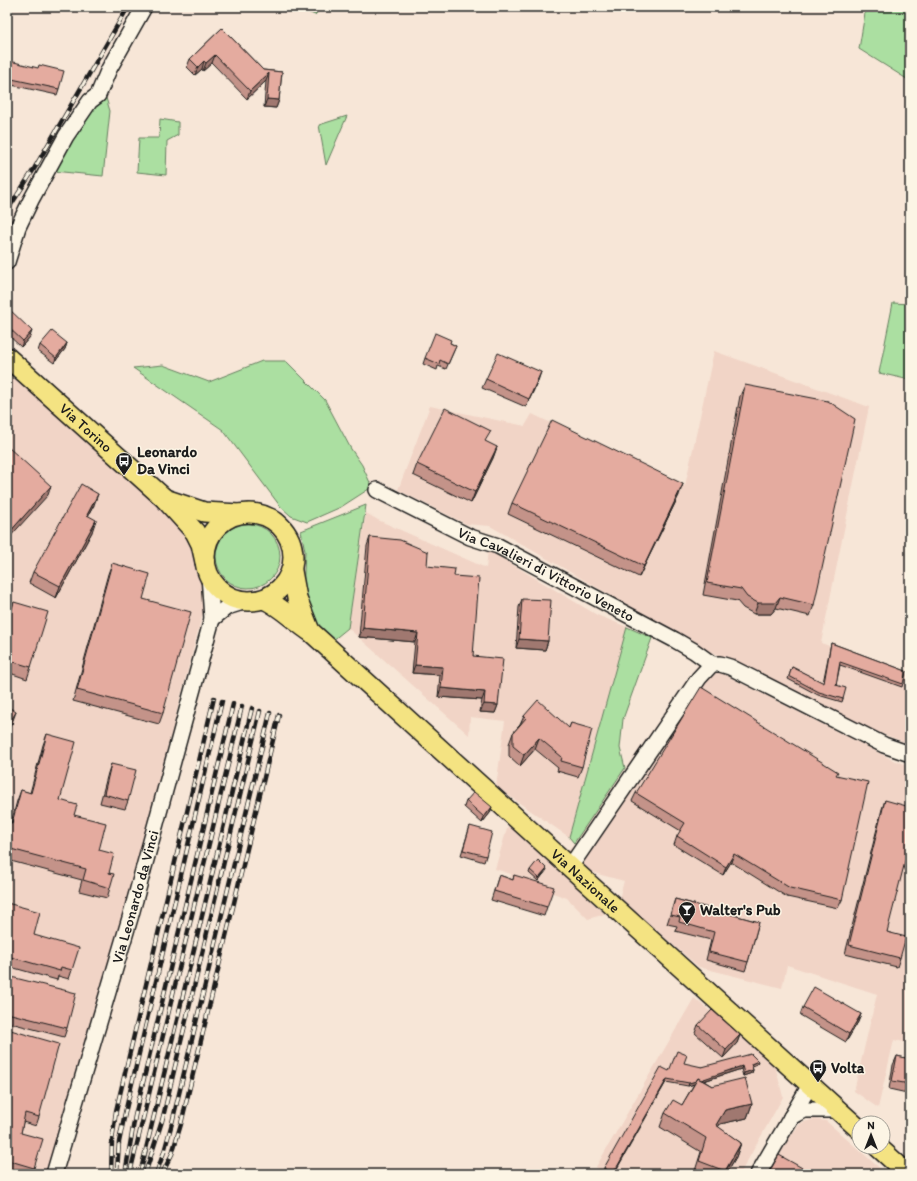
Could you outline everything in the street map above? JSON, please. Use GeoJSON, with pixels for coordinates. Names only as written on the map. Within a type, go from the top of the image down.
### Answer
{"type":"FeatureCollection","features":[{"type":"Feature","properties":{"kind":"main road","name":"Via Torino"},"geometry":{"type":"LineString","coordinates":[[8,360],[165,499],[195,532],[201,544],[207,569]]}},
{"type":"Feature","properties":{"kind":"main road","name":"Via Torino"},"geometry":{"type":"LineString","coordinates":[[165,499],[204,512],[239,514]]}},
{"type":"Feature","properties":{"kind":"main road"},"geometry":{"type":"LineString","coordinates":[[239,514],[257,514],[266,516],[279,525],[289,537],[293,549],[292,571],[286,582],[278,591],[264,599],[246,601],[234,598],[222,592],[207,569],[207,545],[213,532],[223,522],[239,514]]}},
{"type":"Feature","properties":{"kind":"main road","name":"Via Nazionale"},"geometry":{"type":"LineString","coordinates":[[292,571],[297,598],[311,632]]}},
{"type":"Feature","properties":{"kind":"main road","name":"Via Nazionale"},"geometry":{"type":"LineString","coordinates":[[264,599],[276,604],[296,623],[311,632],[851,1122]]}},
{"type":"Feature","properties":{"kind":"main road"},"geometry":{"type":"LineString","coordinates":[[887,1155],[908,1174]]}},
{"type":"Feature","properties":{"kind":"street"},"geometry":{"type":"LineString","coordinates":[[7,262],[18,227],[34,194],[66,136],[90,101],[98,95],[109,69],[144,7]]}},
{"type":"Feature","properties":{"kind":"street","name":"Via Cavalieri di Vittorio Veneto"},"geometry":{"type":"LineString","coordinates":[[376,490],[470,537],[498,546],[675,640],[712,664],[720,664],[730,667],[884,744],[910,754]]}},
{"type":"Feature","properties":{"kind":"street","name":"Via Leonardo da Vinci"},"geometry":{"type":"LineString","coordinates":[[54,1174],[130,918],[212,618],[207,569]]}},
{"type":"Feature","properties":{"kind":"street"},"geometry":{"type":"LineString","coordinates":[[212,618],[227,607],[246,601]]}},
{"type":"Feature","properties":{"kind":"street"},"geometry":{"type":"LineString","coordinates":[[570,867],[699,678],[712,664]]}},
{"type":"Feature","properties":{"kind":"street"},"geometry":{"type":"LineString","coordinates":[[758,1174],[810,1085]]}},
{"type":"Feature","properties":{"kind":"street"},"geometry":{"type":"LineString","coordinates":[[790,1117],[804,1110],[838,1110]]}},
{"type":"Feature","properties":{"kind":"shaded area"},"geometry":{"type":"Polygon","coordinates":[[[714,351],[869,407],[821,643],[910,675],[910,744],[869,729],[699,646],[490,526],[466,524],[398,490],[430,406],[525,426],[532,414],[685,486],[714,351]]]}},
{"type":"Feature","properties":{"kind":"shaded area"},"geometry":{"type":"Polygon","coordinates":[[[17,378],[164,510],[192,542],[205,591],[204,608],[55,1174],[7,1174],[7,381],[17,378]]]}},
{"type":"Feature","properties":{"kind":"shaded area"},"geometry":{"type":"Polygon","coordinates":[[[366,513],[378,520],[486,568],[488,550],[597,615],[627,627],[569,837],[496,787],[505,721],[470,717],[469,735],[348,628],[366,513]]]}},
{"type":"Feature","properties":{"kind":"shaded area"},"geometry":{"type":"Polygon","coordinates":[[[700,662],[895,761],[910,766],[910,1043],[894,1040],[878,1108],[854,1091],[877,994],[787,965],[782,988],[699,967],[619,899],[624,881],[590,872],[568,852],[700,662]]]}},
{"type":"Feature","properties":{"kind":"shaded area"},"geometry":{"type":"Polygon","coordinates":[[[509,822],[605,914],[588,919],[567,898],[510,878],[511,874],[495,869],[509,822]]]}},
{"type":"Feature","properties":{"kind":"shaded area"},"geometry":{"type":"Polygon","coordinates":[[[694,998],[775,1065],[783,1097],[740,1174],[607,1174],[596,1167],[694,998]]]}},
{"type":"Feature","properties":{"kind":"shaded area"},"geometry":{"type":"Polygon","coordinates":[[[814,1119],[826,1121],[851,1143],[851,1155],[865,1155],[884,1172],[883,1174],[768,1174],[792,1134],[801,1123],[814,1119]]]}},
{"type":"Feature","properties":{"kind":"green space"},"geometry":{"type":"Polygon","coordinates":[[[296,7],[322,7],[315,15],[296,7]]]}},
{"type":"Feature","properties":{"kind":"green space"},"geometry":{"type":"Polygon","coordinates":[[[866,7],[910,7],[910,81],[859,49],[866,7]]]}},
{"type":"Feature","properties":{"kind":"green space"},"geometry":{"type":"Polygon","coordinates":[[[106,98],[110,111],[103,176],[53,171],[83,122],[97,105],[106,98]]]}},
{"type":"Feature","properties":{"kind":"green space"},"geometry":{"type":"Polygon","coordinates":[[[347,116],[326,165],[319,125],[347,116]]]}},
{"type":"Feature","properties":{"kind":"green space"},"geometry":{"type":"Polygon","coordinates":[[[160,119],[178,122],[178,135],[167,141],[166,175],[137,172],[139,138],[159,138],[160,119]]]}},
{"type":"Feature","properties":{"kind":"green space"},"geometry":{"type":"Polygon","coordinates":[[[893,303],[910,304],[910,380],[879,373],[893,303]]]}},
{"type":"Feature","properties":{"kind":"green space"},"geometry":{"type":"Polygon","coordinates":[[[262,361],[286,361],[325,400],[351,449],[362,465],[372,487],[341,507],[307,522],[291,516],[280,506],[223,430],[133,368],[163,365],[209,382],[262,361]]]}},
{"type":"Feature","properties":{"kind":"green space"},"geometry":{"type":"Polygon","coordinates":[[[366,505],[348,628],[332,641],[319,627],[310,612],[303,594],[305,551],[301,531],[366,505]]]}},
{"type":"Feature","properties":{"kind":"green space"},"geometry":{"type":"Polygon","coordinates":[[[248,524],[266,530],[274,538],[280,556],[274,574],[266,582],[248,588],[230,582],[222,574],[216,556],[222,538],[230,530],[248,524]]]}},
{"type":"Feature","properties":{"kind":"green space"},"geometry":{"type":"Polygon","coordinates":[[[627,627],[652,638],[623,719],[620,748],[625,768],[574,843],[569,837],[627,627]]]}},
{"type":"Feature","properties":{"kind":"building"},"geometry":{"type":"Polygon","coordinates":[[[222,28],[263,70],[282,72],[279,100],[267,99],[269,73],[250,91],[215,55],[206,63],[204,61],[198,67],[190,59],[222,28]]]}},
{"type":"Feature","properties":{"kind":"building"},"geometry":{"type":"Polygon","coordinates":[[[10,61],[38,68],[39,65],[64,71],[59,89],[7,78],[10,61]]]}},
{"type":"Feature","properties":{"kind":"building"},"geometry":{"type":"Polygon","coordinates":[[[7,307],[32,331],[23,341],[7,326],[7,307]]]}},
{"type":"Feature","properties":{"kind":"building"},"geometry":{"type":"Polygon","coordinates":[[[52,331],[67,343],[56,358],[40,345],[52,331]]]}},
{"type":"Feature","properties":{"kind":"building"},"geometry":{"type":"Polygon","coordinates":[[[435,333],[451,340],[450,343],[456,346],[448,364],[440,360],[439,364],[425,358],[435,333]]]}},
{"type":"Feature","properties":{"kind":"building"},"geometry":{"type":"Polygon","coordinates":[[[498,353],[541,372],[529,399],[486,379],[498,353]]]}},
{"type":"Feature","properties":{"kind":"building"},"geometry":{"type":"Polygon","coordinates":[[[745,385],[828,401],[855,419],[814,605],[780,597],[775,603],[758,603],[747,597],[741,589],[707,583],[745,385]]]}},
{"type":"Feature","properties":{"kind":"building"},"geometry":{"type":"Polygon","coordinates":[[[445,408],[491,431],[485,441],[497,447],[475,492],[417,464],[445,408]]]}},
{"type":"Feature","properties":{"kind":"building"},"geometry":{"type":"Polygon","coordinates":[[[552,420],[683,484],[644,566],[512,503],[552,420]]]}},
{"type":"Feature","properties":{"kind":"building"},"geometry":{"type":"Polygon","coordinates":[[[8,447],[51,486],[7,535],[7,448],[8,447]]]}},
{"type":"Feature","properties":{"kind":"building"},"geometry":{"type":"Polygon","coordinates":[[[81,484],[98,494],[87,515],[96,520],[60,586],[33,572],[81,484]]]}},
{"type":"Feature","properties":{"kind":"building"},"geometry":{"type":"Polygon","coordinates":[[[370,537],[400,540],[428,552],[427,566],[455,569],[454,576],[479,578],[473,656],[503,659],[498,705],[484,704],[485,692],[441,688],[443,667],[415,665],[418,633],[363,628],[370,537]]]}},
{"type":"Feature","properties":{"kind":"building"},"geometry":{"type":"Polygon","coordinates":[[[112,563],[150,574],[143,599],[191,612],[163,713],[77,690],[112,563]]]}},
{"type":"Feature","properties":{"kind":"building"},"geometry":{"type":"Polygon","coordinates":[[[522,599],[551,600],[548,641],[519,639],[522,599]]]}},
{"type":"Feature","properties":{"kind":"building"},"geometry":{"type":"Polygon","coordinates":[[[14,602],[48,612],[31,667],[7,660],[7,614],[10,615],[14,602]]]}},
{"type":"Feature","properties":{"kind":"building"},"geometry":{"type":"Polygon","coordinates":[[[831,643],[906,671],[903,684],[840,662],[836,685],[846,688],[843,699],[819,692],[789,676],[792,667],[824,683],[831,643]]]}},
{"type":"Feature","properties":{"kind":"building"},"geometry":{"type":"Polygon","coordinates":[[[701,687],[838,772],[836,775],[868,782],[842,900],[790,888],[734,854],[726,867],[677,836],[685,823],[636,793],[701,687]]]}},
{"type":"Feature","properties":{"kind":"building"},"geometry":{"type":"Polygon","coordinates":[[[538,700],[569,728],[571,723],[592,729],[582,767],[561,761],[562,757],[539,738],[524,755],[513,746],[513,733],[526,718],[524,716],[538,700]]]}},
{"type":"Feature","properties":{"kind":"building"},"geometry":{"type":"Polygon","coordinates":[[[7,706],[16,712],[7,727],[7,706]]]}},
{"type":"Feature","properties":{"kind":"building"},"geometry":{"type":"Polygon","coordinates":[[[47,734],[76,742],[60,800],[77,805],[74,815],[106,823],[99,850],[114,854],[109,873],[114,874],[110,888],[83,880],[86,869],[7,848],[7,822],[12,823],[21,790],[31,793],[47,734]]]}},
{"type":"Feature","properties":{"kind":"building"},"geometry":{"type":"Polygon","coordinates":[[[111,764],[136,770],[128,801],[104,794],[111,764]]]}},
{"type":"Feature","properties":{"kind":"building"},"geometry":{"type":"Polygon","coordinates":[[[474,792],[492,807],[484,817],[466,801],[474,792]]]}},
{"type":"Feature","properties":{"kind":"building"},"geometry":{"type":"Polygon","coordinates":[[[885,800],[910,807],[910,842],[887,932],[906,937],[900,958],[849,945],[885,800]]]}},
{"type":"Feature","properties":{"kind":"building"},"geometry":{"type":"Polygon","coordinates":[[[470,826],[492,832],[486,856],[463,850],[470,826]]]}},
{"type":"Feature","properties":{"kind":"building"},"geometry":{"type":"Polygon","coordinates":[[[538,860],[547,869],[539,878],[530,870],[538,860]]]}},
{"type":"Feature","properties":{"kind":"building"},"geometry":{"type":"Polygon","coordinates":[[[499,875],[513,880],[514,875],[554,887],[547,907],[494,891],[499,875]]]}},
{"type":"Feature","properties":{"kind":"building"},"geometry":{"type":"Polygon","coordinates":[[[675,899],[759,922],[748,962],[709,952],[714,932],[679,922],[680,917],[671,915],[675,899]]]}},
{"type":"Feature","properties":{"kind":"building"},"geometry":{"type":"Polygon","coordinates":[[[7,903],[40,912],[34,935],[79,948],[72,970],[61,967],[60,971],[7,956],[7,903]]]}},
{"type":"Feature","properties":{"kind":"building"},"geometry":{"type":"Polygon","coordinates":[[[7,976],[76,993],[67,1028],[7,1013],[7,976]]]}},
{"type":"Feature","properties":{"kind":"building"},"geometry":{"type":"Polygon","coordinates":[[[814,987],[861,1014],[849,1034],[803,1007],[814,987]]]}},
{"type":"Feature","properties":{"kind":"building"},"geometry":{"type":"Polygon","coordinates":[[[712,1010],[740,1035],[726,1050],[698,1025],[712,1010]]]}},
{"type":"Feature","properties":{"kind":"building"},"geometry":{"type":"Polygon","coordinates":[[[7,1029],[59,1044],[39,1117],[25,1113],[21,1133],[43,1139],[34,1168],[7,1160],[7,1029]]]}},
{"type":"Feature","properties":{"kind":"building"},"geometry":{"type":"Polygon","coordinates":[[[677,1051],[687,1055],[684,1063],[702,1067],[751,1054],[758,1061],[751,1064],[753,1070],[744,1073],[742,1066],[701,1080],[698,1078],[696,1081],[689,1083],[667,1079],[613,1174],[604,1168],[661,1067],[669,1071],[677,1051]]]}},
{"type":"Feature","properties":{"kind":"building"},"geometry":{"type":"Polygon","coordinates":[[[897,1056],[910,1059],[910,1084],[892,1081],[897,1056]]]}},
{"type":"Feature","properties":{"kind":"building"},"geometry":{"type":"Polygon","coordinates":[[[698,1078],[712,1086],[745,1078],[752,1104],[725,1110],[716,1125],[741,1143],[725,1171],[699,1161],[706,1138],[665,1113],[673,1100],[682,1105],[698,1078]]]}},
{"type":"Feature","properties":{"kind":"building"},"geometry":{"type":"Polygon","coordinates":[[[779,1155],[813,1174],[768,1174],[779,1155]]]}},
{"type":"Feature","properties":{"kind":"railway"},"geometry":{"type":"LineString","coordinates":[[7,211],[34,169],[128,7]]}},
{"type":"Feature","properties":{"kind":"railway"},"geometry":{"type":"LineString","coordinates":[[111,1174],[112,1141],[116,1111],[214,698]]}},
{"type":"Feature","properties":{"kind":"railway"},"geometry":{"type":"LineString","coordinates":[[117,1171],[119,1142],[125,1113],[222,701]]}},
{"type":"Feature","properties":{"kind":"railway"},"geometry":{"type":"LineString","coordinates":[[125,1174],[135,1116],[233,704]]}},
{"type":"Feature","properties":{"kind":"railway"},"geometry":{"type":"LineString","coordinates":[[130,1173],[242,706]]}},
{"type":"Feature","properties":{"kind":"railway"},"geometry":{"type":"LineString","coordinates":[[140,1174],[252,708]]}},
{"type":"Feature","properties":{"kind":"railway"},"geometry":{"type":"LineString","coordinates":[[145,1174],[162,1121],[260,711]]}},
{"type":"Feature","properties":{"kind":"railway"},"geometry":{"type":"LineString","coordinates":[[156,1174],[172,1123],[270,713]]}},
{"type":"Feature","properties":{"kind":"railway"},"geometry":{"type":"LineString","coordinates":[[162,1174],[172,1154],[181,1124],[279,715]]}},
{"type":"Feature","properties":{"kind":"place","name":"Leonardo Da Vinci"},"geometry":{"type":"Point","coordinates":[124,476]}},
{"type":"Feature","properties":{"kind":"place","name":"Walter's Pub"},"geometry":{"type":"Point","coordinates":[687,925]}},
{"type":"Feature","properties":{"kind":"place","name":"Volta"},"geometry":{"type":"Point","coordinates":[818,1083]}}]}
